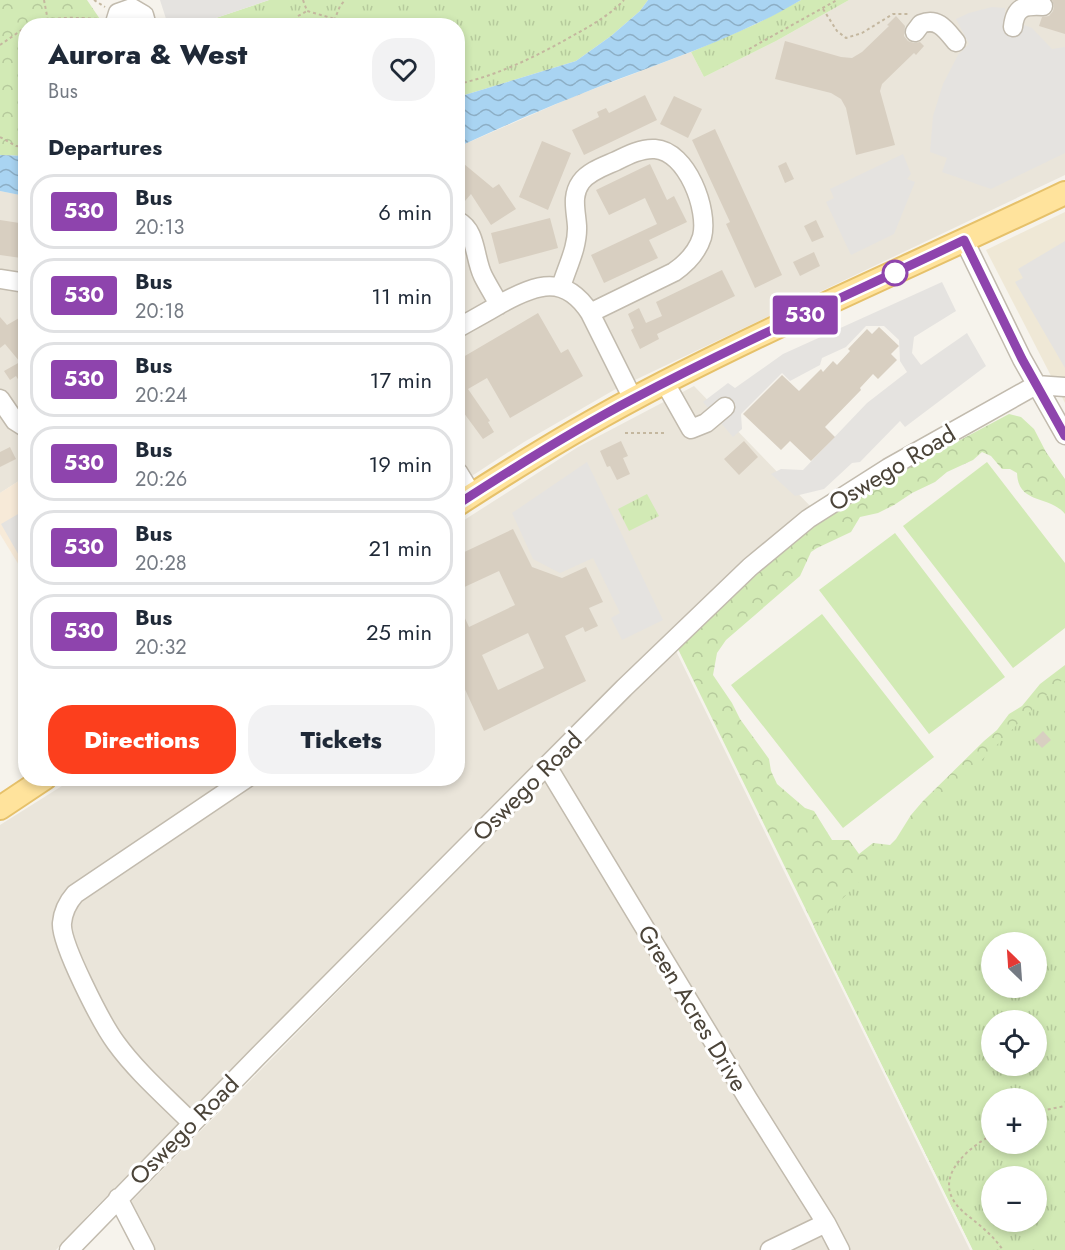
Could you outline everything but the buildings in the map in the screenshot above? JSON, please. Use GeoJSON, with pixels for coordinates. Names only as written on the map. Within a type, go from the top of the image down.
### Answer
{"type":"FeatureCollection","features":[{"type":"Feature","properties":{"kind":"main road"},"geometry":{"type":"LineString","coordinates":[[465,500],[555,443],[633,399],[762,335],[1065,193]]}},
{"type":"Feature","properties":{"kind":"main road"},"geometry":{"type":"LineString","coordinates":[[0,808],[33,786]]}},
{"type":"Feature","properties":{"kind":"street"},"geometry":{"type":"LineString","coordinates":[[1013,27],[1014,15],[1018,10],[1032,5],[1043,6]]}},
{"type":"Feature","properties":{"kind":"street"},"geometry":{"type":"LineString","coordinates":[[117,18],[122,10],[132,8],[144,15],[145,18]]}},
{"type":"Feature","properties":{"kind":"street"},"geometry":{"type":"LineString","coordinates":[[915,32],[921,24],[935,21],[941,24],[956,42]]}},
{"type":"Feature","properties":{"kind":"street"},"geometry":{"type":"LineString","coordinates":[[561,287],[575,246],[577,226],[574,198],[582,181],[593,172],[640,150],[661,150],[674,156],[682,164],[703,210],[702,235],[694,254],[684,265],[590,313]]}},
{"type":"Feature","properties":{"kind":"street"},"geometry":{"type":"LineString","coordinates":[[465,227],[472,237],[482,275],[499,305]]}},
{"type":"Feature","properties":{"kind":"street"},"geometry":{"type":"LineString","coordinates":[[964,240],[1036,386],[1063,431]]}},
{"type":"Feature","properties":{"kind":"street"},"geometry":{"type":"LineString","coordinates":[[0,279],[18,282]]}},
{"type":"Feature","properties":{"kind":"street"},"geometry":{"type":"LineString","coordinates":[[465,324],[533,288],[561,287],[582,301],[590,313],[633,399]]}},
{"type":"Feature","properties":{"kind":"street"},"geometry":{"type":"LineString","coordinates":[[665,383],[691,429],[706,423],[725,407]]}},
{"type":"Feature","properties":{"kind":"street"},"geometry":{"type":"LineString","coordinates":[[1036,386],[1065,387]]}},
{"type":"Feature","properties":{"kind":"street","name":"Oswego Road"},"geometry":{"type":"LineString","coordinates":[[69,1250],[547,766],[703,611],[779,541],[853,489],[1036,386]]}},
{"type":"Feature","properties":{"kind":"street"},"geometry":{"type":"LineString","coordinates":[[0,399],[18,423]]}},
{"type":"Feature","properties":{"kind":"street"},"geometry":{"type":"LineString","coordinates":[[1063,431],[1065,409]]}},
{"type":"Feature","properties":{"kind":"street","name":"Green Acres Drive"},"geometry":{"type":"LineString","coordinates":[[547,766],[748,1099],[826,1223],[840,1250]]}},
{"type":"Feature","properties":{"kind":"street"},"geometry":{"type":"LineString","coordinates":[[192,1123],[131,1062],[112,1037],[100,1018],[65,942],[62,924],[64,911],[75,894],[235,786]]}},
{"type":"Feature","properties":{"kind":"street"},"geometry":{"type":"LineString","coordinates":[[118,1198],[145,1250]]}},
{"type":"Feature","properties":{"kind":"street"},"geometry":{"type":"LineString","coordinates":[[770,1250],[826,1223]]}},
{"type":"Feature","properties":{"kind":"path"},"geometry":{"type":"LineString","coordinates":[[44,0],[48,18]]}},
{"type":"Feature","properties":{"kind":"path"},"geometry":{"type":"LineString","coordinates":[[303,0],[307,11]]}},
{"type":"Feature","properties":{"kind":"path"},"geometry":{"type":"LineString","coordinates":[[336,18],[345,0]]}},
{"type":"Feature","properties":{"kind":"path"},"geometry":{"type":"LineString","coordinates":[[748,49],[837,0]]}},
{"type":"Feature","properties":{"kind":"path"},"geometry":{"type":"LineString","coordinates":[[465,82],[491,75],[548,50],[601,20],[622,1]]}},
{"type":"Feature","properties":{"kind":"path"},"geometry":{"type":"LineString","coordinates":[[823,9],[837,31],[846,38],[862,33],[893,14],[915,13]]}},
{"type":"Feature","properties":{"kind":"path"},"geometry":{"type":"LineString","coordinates":[[298,16],[307,11],[332,18]]}},
{"type":"Feature","properties":{"kind":"path"},"geometry":{"type":"LineString","coordinates":[[0,45],[18,33]]}},
{"type":"Feature","properties":{"kind":"path"},"geometry":{"type":"LineString","coordinates":[[0,137],[18,146]]}},
{"type":"Feature","properties":{"kind":"path"},"geometry":{"type":"LineString","coordinates":[[625,433],[667,433]]}},
{"type":"Feature","properties":{"kind":"path"},"geometry":{"type":"LineString","coordinates":[[1047,1110],[1065,1106]]}},
{"type":"Feature","properties":{"kind":"path"},"geometry":{"type":"LineString","coordinates":[[981,1142],[964,1153],[951,1173],[950,1193],[955,1203],[988,1232],[1003,1250]]}},
{"type":"Feature","properties":{"kind":"shaded area"},"geometry":{"type":"Polygon","coordinates":[[[160,0],[269,0],[216,18],[166,18],[160,0]]]}},
{"type":"Feature","properties":{"kind":"shaded area"},"geometry":{"type":"Polygon","coordinates":[[[849,0],[1065,0],[1065,175],[614,390],[524,442],[465,480],[465,144],[570,98],[691,52],[704,77],[776,41],[849,0]]]}},
{"type":"Feature","properties":{"kind":"shaded area"},"geometry":{"type":"Polygon","coordinates":[[[992,7],[1005,8],[1005,18],[1032,28],[1052,49],[1065,47],[1065,153],[991,189],[942,172],[947,158],[930,152],[933,116],[943,84],[958,55],[969,44],[956,19],[992,7]]]}},
{"type":"Feature","properties":{"kind":"shaded area"},"geometry":{"type":"Polygon","coordinates":[[[903,154],[911,174],[907,179],[915,182],[894,234],[851,255],[826,202],[834,198],[830,189],[903,154]]]}},
{"type":"Feature","properties":{"kind":"shaded area"},"geometry":{"type":"Polygon","coordinates":[[[0,191],[18,194],[18,481],[0,493],[0,191]]]}},
{"type":"Feature","properties":{"kind":"shaded area"},"geometry":{"type":"Polygon","coordinates":[[[1065,212],[1065,403],[986,250],[1065,212]]]}},
{"type":"Feature","properties":{"kind":"shaded area"},"geometry":{"type":"Polygon","coordinates":[[[1065,241],[1065,368],[1015,282],[1023,278],[1018,269],[1065,241]]]}},
{"type":"Feature","properties":{"kind":"shaded area"},"geometry":{"type":"Polygon","coordinates":[[[942,282],[956,311],[914,337],[912,353],[921,365],[967,333],[986,366],[905,427],[900,421],[860,462],[852,463],[824,489],[795,496],[771,474],[781,469],[803,470],[867,403],[907,372],[900,361],[899,340],[884,326],[866,326],[846,347],[822,358],[820,365],[790,381],[782,373],[741,414],[742,429],[733,437],[703,402],[728,383],[735,388],[783,354],[942,282]]]}},
{"type":"Feature","properties":{"kind":"shaded area"},"geometry":{"type":"Polygon","coordinates":[[[694,386],[813,509],[669,636],[507,791],[56,1250],[0,1250],[0,825],[62,786],[465,786],[465,520],[578,447],[694,386]]]}},
{"type":"Feature","properties":{"kind":"shaded area"},"geometry":{"type":"Polygon","coordinates":[[[587,462],[663,620],[622,640],[611,618],[620,613],[593,558],[560,573],[533,559],[512,513],[587,462]]]}},
{"type":"Feature","properties":{"kind":"shaded area"},"geometry":{"type":"Polygon","coordinates":[[[18,481],[18,564],[0,534],[0,493],[18,481]]]}},
{"type":"Feature","properties":{"kind":"shaded area"},"geometry":{"type":"Polygon","coordinates":[[[18,514],[18,554],[1,524],[18,514]]]}},
{"type":"Feature","properties":{"kind":"shaded area"},"geometry":{"type":"Polygon","coordinates":[[[675,649],[970,1250],[138,1250],[120,1213],[675,649]]]}},
{"type":"Feature","properties":{"kind":"green space"},"geometry":{"type":"Polygon","coordinates":[[[0,0],[87,0],[99,18],[18,18],[18,156],[0,155],[0,0]]]}},
{"type":"Feature","properties":{"kind":"green space"},"geometry":{"type":"Polygon","coordinates":[[[269,0],[648,0],[640,11],[611,36],[576,61],[465,95],[465,18],[216,18],[269,0]]]}},
{"type":"Feature","properties":{"kind":"green space"},"geometry":{"type":"Polygon","coordinates":[[[801,0],[849,0],[776,41],[704,77],[691,52],[756,24],[801,0]]]}},
{"type":"Feature","properties":{"kind":"green space"},"geometry":{"type":"Polygon","coordinates":[[[1009,414],[1021,417],[1034,429],[1046,452],[1065,479],[1065,514],[1059,508],[1029,495],[1019,483],[1017,473],[1010,469],[1002,469],[991,456],[982,452],[973,460],[947,472],[935,482],[894,505],[878,513],[860,517],[851,532],[811,552],[800,576],[726,640],[717,653],[713,675],[740,719],[769,759],[777,784],[805,808],[814,811],[832,840],[849,840],[859,854],[873,843],[890,845],[923,801],[997,730],[1009,714],[1022,706],[1040,684],[1065,665],[1065,1250],[973,1250],[677,647],[747,578],[822,518],[874,486],[1009,414]]]}},
{"type":"Feature","properties":{"kind":"green space"},"geometry":{"type":"Polygon","coordinates":[[[987,462],[1065,563],[1065,628],[1013,668],[903,526],[987,462]]]}},
{"type":"Feature","properties":{"kind":"green space"},"geometry":{"type":"Polygon","coordinates":[[[647,494],[659,516],[629,531],[618,509],[647,494]]]}},
{"type":"Feature","properties":{"kind":"green space"},"geometry":{"type":"Polygon","coordinates":[[[895,533],[1005,677],[929,734],[819,590],[895,533]]]}},
{"type":"Feature","properties":{"kind":"green space"},"geometry":{"type":"Polygon","coordinates":[[[822,614],[934,757],[843,828],[731,685],[822,614]]]}},
{"type":"Feature","properties":{"kind":"green space"},"geometry":{"type":"Polygon","coordinates":[[[1065,677],[1065,1250],[973,1250],[814,927],[1065,677]]]}},
{"type":"Feature","properties":{"kind":"water"},"geometry":{"type":"Polygon","coordinates":[[[648,0],[801,0],[746,29],[600,86],[465,144],[465,95],[576,61],[611,36],[640,11],[648,0]]]}},
{"type":"Feature","properties":{"kind":"water"},"geometry":{"type":"Polygon","coordinates":[[[0,155],[18,156],[18,195],[0,191],[0,155]]]}},
{"type":"Feature","properties":{"kind":"bus line","name":"530"},"geometry":{"type":"LineString","coordinates":[[465,499],[555,443],[633,399],[964,240],[1022,359],[1065,436]]}}]}
